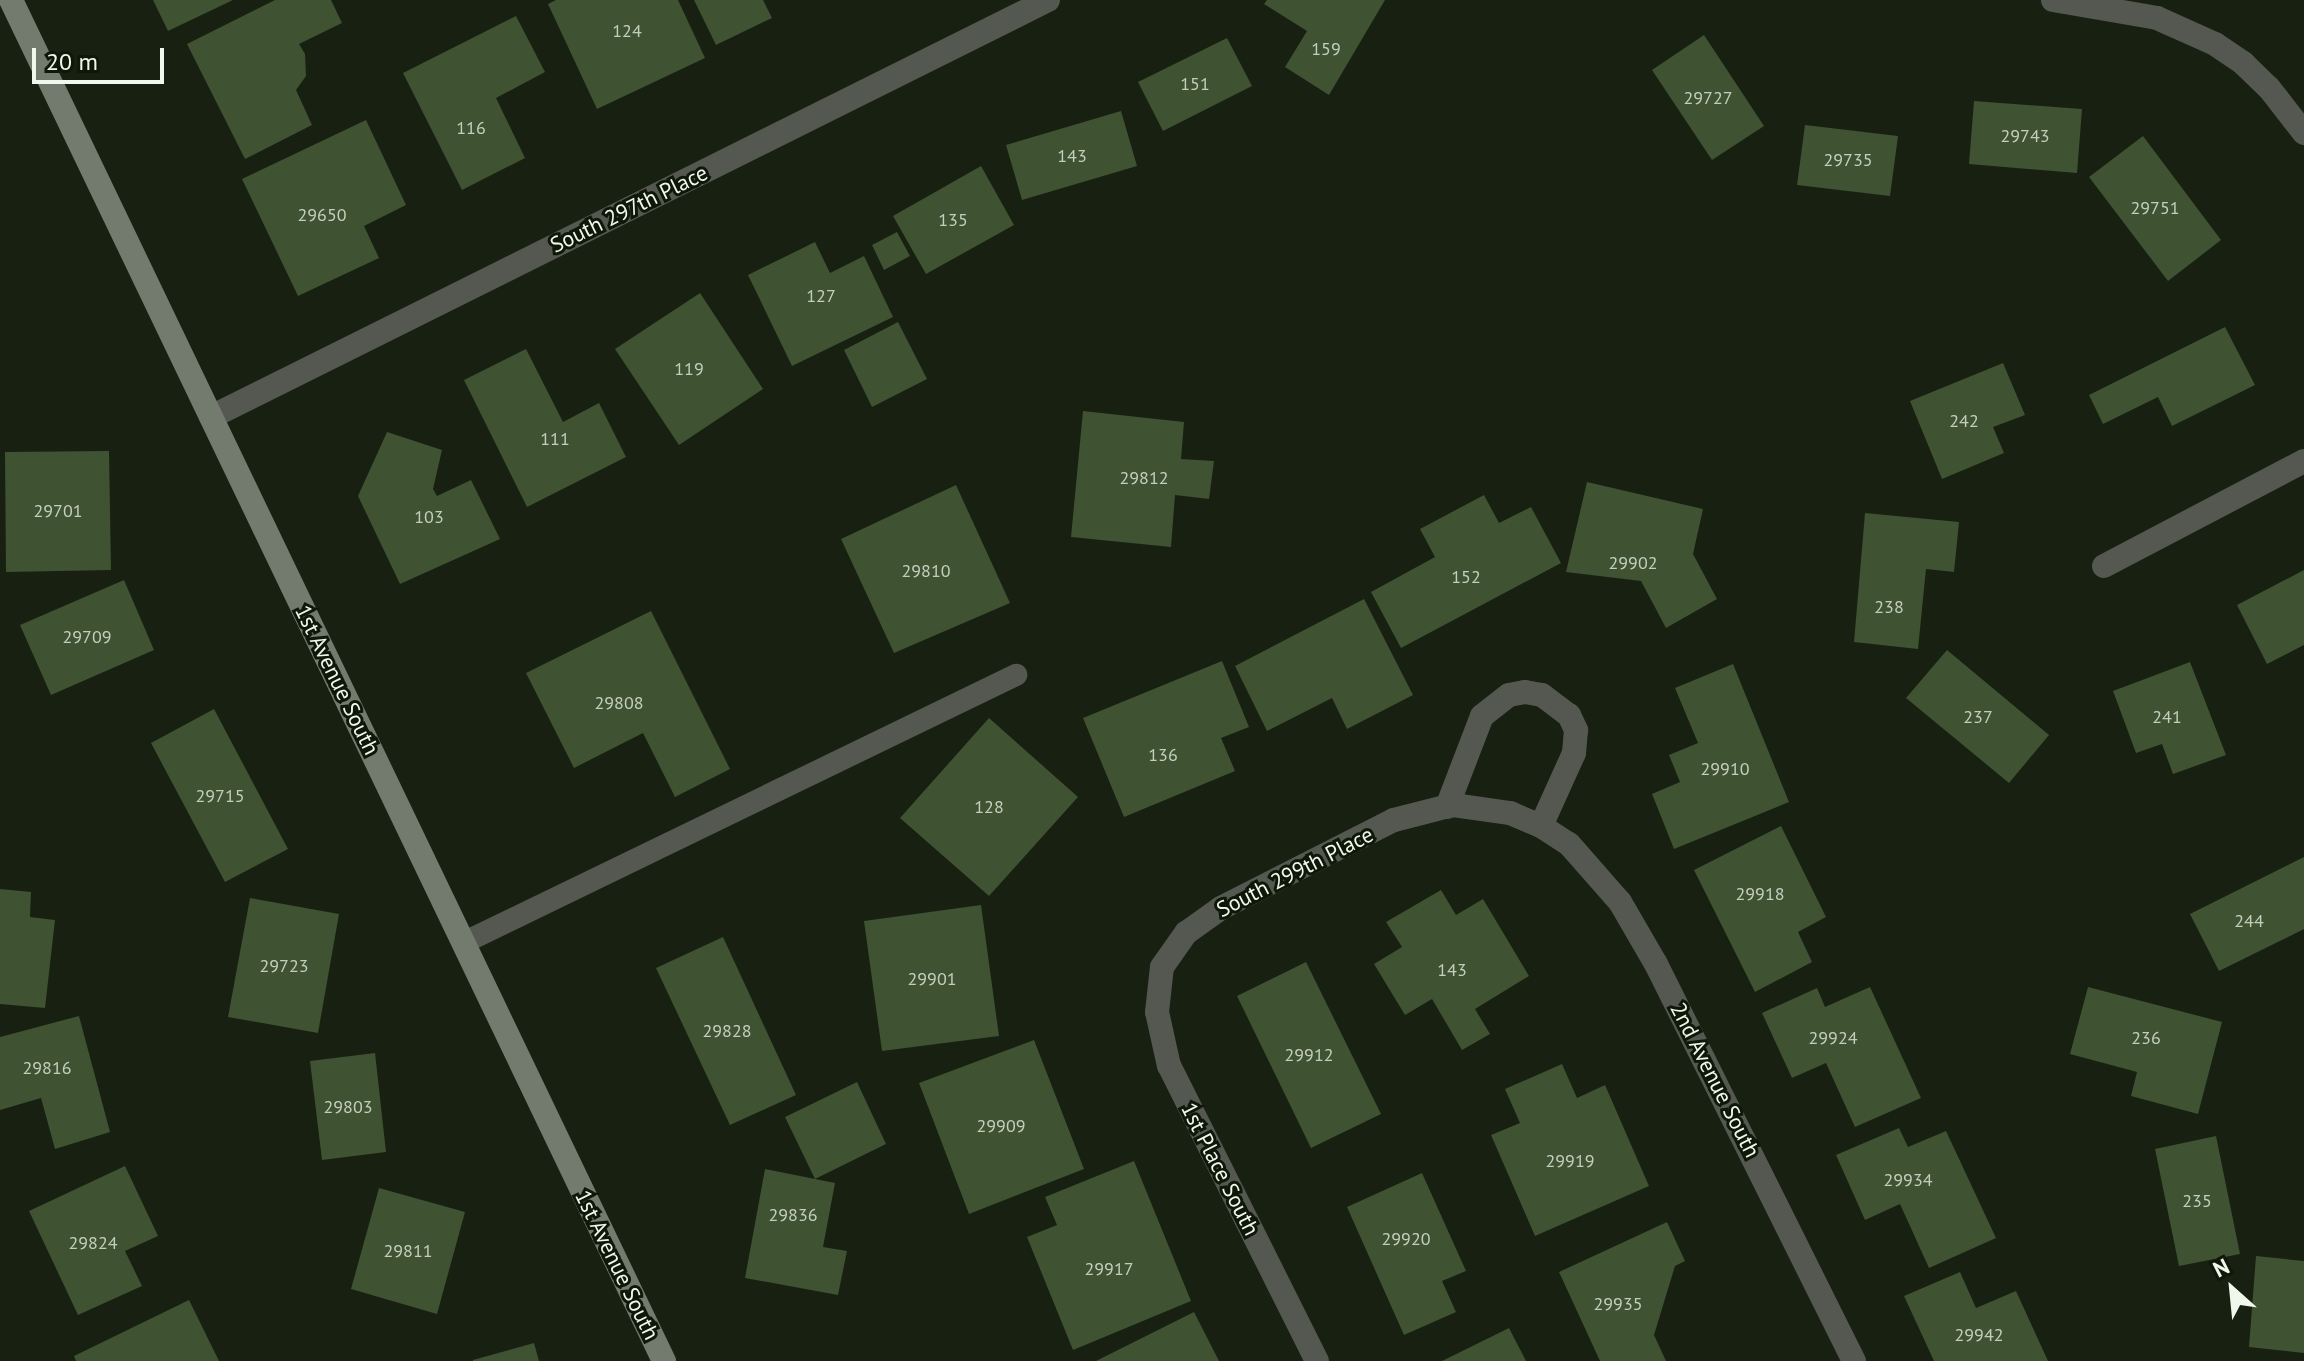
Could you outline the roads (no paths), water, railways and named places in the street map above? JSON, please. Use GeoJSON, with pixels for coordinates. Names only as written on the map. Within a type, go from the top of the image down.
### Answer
{"type":"FeatureCollection","features":[{"type":"Feature","properties":{"kind":"street","name":"1st Avenue South"},"geometry":{"type":"LineString","coordinates":[[11,0],[664,1361]]}},
{"type":"Feature","properties":{"kind":"street","name":"South 297th Place"},"geometry":{"type":"LineString","coordinates":[[211,417],[1048,0]]}},
{"type":"Feature","properties":{"kind":"street"},"geometry":{"type":"LineString","coordinates":[[2053,0],[2157,18],[2215,44],[2243,63],[2269,88],[2304,133]]}},
{"type":"Feature","properties":{"kind":"street"},"geometry":{"type":"LineString","coordinates":[[2104,566],[2304,461]]}},
{"type":"Feature","properties":{"kind":"street"},"geometry":{"type":"LineString","coordinates":[[1447,807],[1482,716],[1509,695],[1542,695],[1557,703],[1576,730],[1574,753],[1541,826]]}},
{"type":"Feature","properties":{"kind":"street","name":"South 299th Place"},"geometry":{"type":"LineString","coordinates":[[1162,967],[1186,933],[1221,908],[1394,820],[1447,807],[1510,813]]}},
{"type":"Feature","properties":{"kind":"street","name":"2nd Avenue South"},"geometry":{"type":"LineString","coordinates":[[1510,813],[1541,826],[1569,844],[1595,870],[1639,933],[1811,1269],[1854,1361]]}},
{"type":"Feature","properties":{"kind":"street","name":"1st Place South"},"geometry":{"type":"LineString","coordinates":[[1162,967],[1157,1012],[1169,1066],[1317,1361]]}},
{"type":"Feature","properties":{"kind":"lane"},"geometry":{"type":"LineString","coordinates":[[463,943],[1016,675]]}}]}
